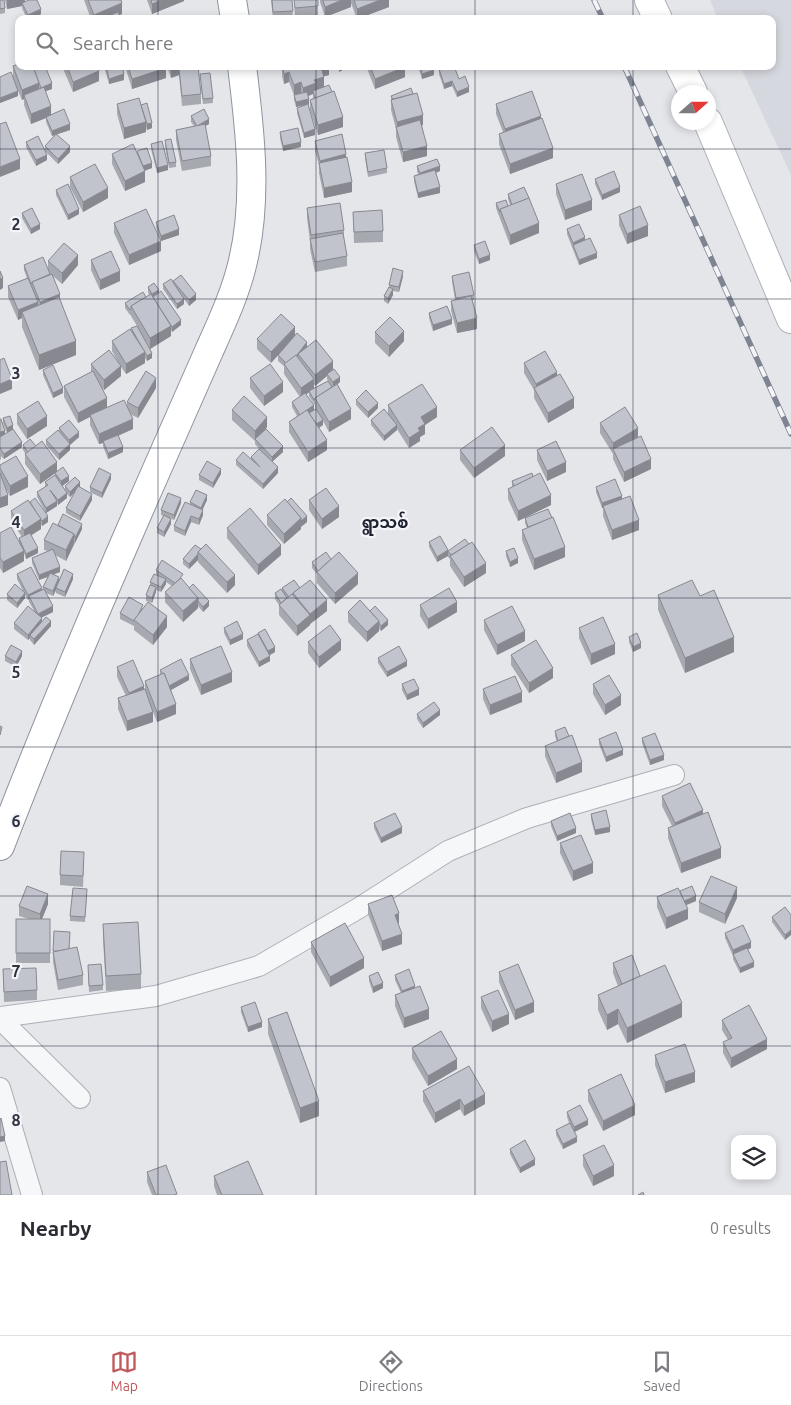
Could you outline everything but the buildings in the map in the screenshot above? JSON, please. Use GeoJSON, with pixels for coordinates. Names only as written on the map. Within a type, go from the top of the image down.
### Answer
{"type":"FeatureCollection","features":[{"type":"Feature","properties":{"kind":"main road"},"geometry":{"type":"LineString","coordinates":[[232,0],[234,15]]}},
{"type":"Feature","properties":{"kind":"main road"},"geometry":{"type":"LineString","coordinates":[[649,0],[656,15]]}},
{"type":"Feature","properties":{"kind":"main road"},"geometry":{"type":"LineString","coordinates":[[0,846],[37,748],[230,304],[243,262],[250,222],[251,172],[248,113],[243,70]]}},
{"type":"Feature","properties":{"kind":"main road"},"geometry":{"type":"LineString","coordinates":[[682,70],[690,85]]}},
{"type":"Feature","properties":{"kind":"main road"},"geometry":{"type":"LineString","coordinates":[[711,130],[791,319]]}},
{"type":"Feature","properties":{"kind":"street"},"geometry":{"type":"LineString","coordinates":[[0,1018],[156,996],[259,966],[359,908],[448,851],[527,818],[674,775]]}},
{"type":"Feature","properties":{"kind":"street"},"geometry":{"type":"LineString","coordinates":[[0,1018],[80,1098]]}},
{"type":"Feature","properties":{"kind":"street"},"geometry":{"type":"LineString","coordinates":[[0,1088],[32,1195]]}},
{"type":"Feature","properties":{"kind":"shaded area"},"geometry":{"type":"Polygon","coordinates":[[[710,0],[791,0],[791,175],[742,70],[776,70],[776,15],[716,15],[710,0]]]}},
{"type":"Feature","properties":{"kind":"railway"},"geometry":{"type":"LineString","coordinates":[[594,0],[601,15]]}},
{"type":"Feature","properties":{"kind":"railway"},"geometry":{"type":"LineString","coordinates":[[626,70],[791,434]]}},
{"type":"Feature","properties":{"kind":"district","name":"ရွာသစ်"},"geometry":{"type":"Point","coordinates":[385,522]}}]}
